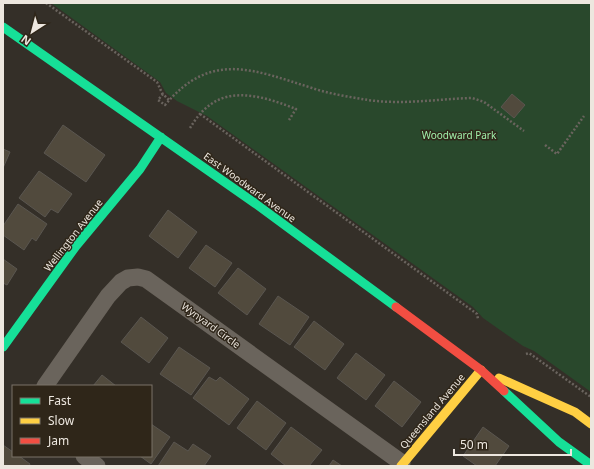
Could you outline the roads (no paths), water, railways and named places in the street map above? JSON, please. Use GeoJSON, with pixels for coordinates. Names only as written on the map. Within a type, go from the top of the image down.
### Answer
{"type":"FeatureCollection","features":[{"type":"Feature","properties":{"kind":"street","name":"East Woodward Avenue"},"geometry":{"type":"LineString","coordinates":[[3,26],[256,204],[481,370],[560,442],[591,465]]}},
{"type":"Feature","properties":{"kind":"street","name":"Wellington Avenue"},"geometry":{"type":"LineString","coordinates":[[3,347],[76,246],[140,169],[161,137]]}},
{"type":"Feature","properties":{"kind":"street","name":"Wynyard Circle"},"geometry":{"type":"LineString","coordinates":[[46,385],[108,296],[121,282],[128,278],[138,277],[146,279],[401,465]]}},
{"type":"Feature","properties":{"kind":"street","name":"East Woodward Avenue"},"geometry":{"type":"LineString","coordinates":[[481,370],[575,412],[591,424]]}},
{"type":"Feature","properties":{"kind":"street","name":"Queensland Avenue"},"geometry":{"type":"LineString","coordinates":[[401,465],[481,370]]}},
{"type":"Feature","properties":{"kind":"street"},"geometry":{"type":"LineString","coordinates":[[85,457],[98,466]]}},
{"type":"Feature","properties":{"kind":"park label","name":"Woodward Park"},"geometry":{"type":"Point","coordinates":[459,135]}}]}
